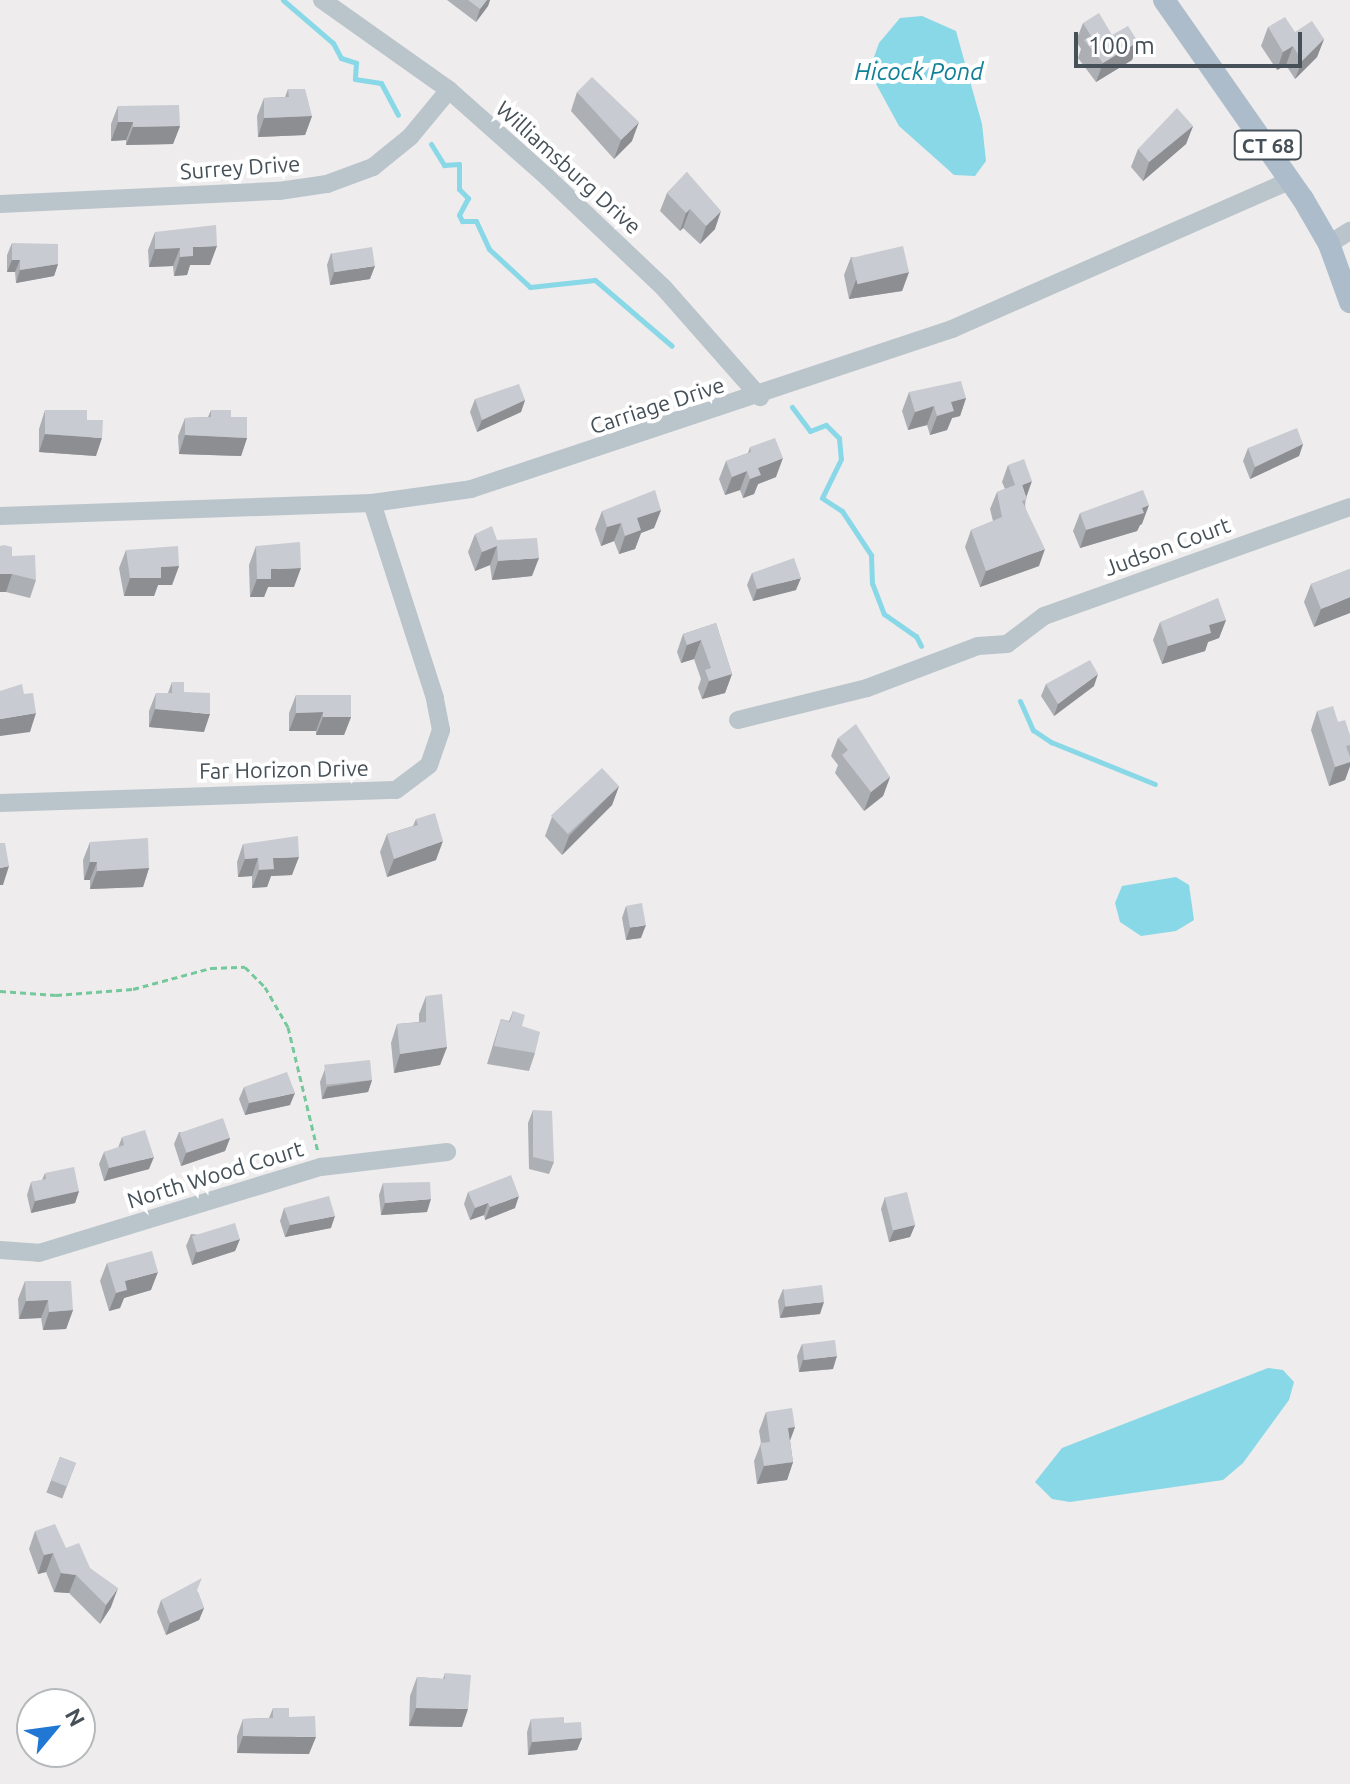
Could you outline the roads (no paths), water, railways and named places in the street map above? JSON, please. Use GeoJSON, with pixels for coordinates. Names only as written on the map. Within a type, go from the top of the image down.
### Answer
{"type":"FeatureCollection","features":[{"type":"Feature","properties":{"kind":"main road","name":"CT 68"},"geometry":{"type":"LineString","coordinates":[[1164,0],[1291,180],[1329,244],[1350,302]]}},
{"type":"Feature","properties":{"kind":"street","name":"Williamsburg Drive"},"geometry":{"type":"LineString","coordinates":[[322,0],[449,90],[663,287],[760,397]]}},
{"type":"Feature","properties":{"kind":"street","name":"Surrey Drive"},"geometry":{"type":"LineString","coordinates":[[0,204],[279,191],[327,184],[373,167],[410,137],[449,90]]}},
{"type":"Feature","properties":{"kind":"street","name":"Carriage Drive"},"geometry":{"type":"LineString","coordinates":[[0,516],[372,503],[471,489],[760,397],[979,318],[1291,180]]}},
{"type":"Feature","properties":{"kind":"street"},"geometry":{"type":"LineString","coordinates":[[1329,244],[1350,231]]}},
{"type":"Feature","properties":{"kind":"street","name":"Far Horizon Drive"},"geometry":{"type":"LineString","coordinates":[[0,803],[396,790],[429,765],[441,730],[435,698],[372,503]]}},
{"type":"Feature","properties":{"kind":"street","name":"Judson Court"},"geometry":{"type":"LineString","coordinates":[[738,720],[867,688],[978,646],[1007,644],[1044,616],[1350,507]]}},
{"type":"Feature","properties":{"kind":"street","name":"North Wood Court"},"geometry":{"type":"LineString","coordinates":[[0,1250],[39,1253],[321,1167],[447,1152]]}},
{"type":"Feature","properties":{"kind":"water","name":"Hicock Pond"},"geometry":{"type":"Polygon","coordinates":[[[922,16],[956,31],[982,124],[986,161],[975,176],[954,175],[899,126],[869,71],[879,43],[900,18],[922,16]]]}},
{"type":"Feature","properties":{"kind":"water"},"geometry":{"type":"Polygon","coordinates":[[[1176,877],[1189,885],[1194,920],[1176,931],[1141,936],[1120,922],[1115,903],[1122,886],[1176,877]]]}},
{"type":"Feature","properties":{"kind":"water"},"geometry":{"type":"Polygon","coordinates":[[[1268,1368],[1283,1370],[1294,1382],[1289,1400],[1243,1463],[1223,1480],[1070,1502],[1052,1499],[1035,1482],[1062,1448],[1268,1368]]]}},
{"type":"Feature","properties":{"kind":"waterway"},"geometry":{"type":"LineString","coordinates":[[283,0],[333,43],[341,58],[356,63],[355,79],[381,83],[398,115]]}},
{"type":"Feature","properties":{"kind":"waterway"},"geometry":{"type":"LineString","coordinates":[[431,144],[444,165],[459,164],[459,189],[468,198],[459,215],[462,221],[476,221],[489,249],[530,287],[595,280],[672,346]]}},
{"type":"Feature","properties":{"kind":"waterway"},"geometry":{"type":"LineString","coordinates":[[792,407],[810,431],[826,425],[839,438],[841,459],[822,498],[842,511],[871,555],[872,583],[884,614],[916,636],[921,646]]}},
{"type":"Feature","properties":{"kind":"waterway"},"geometry":{"type":"LineString","coordinates":[[1020,701],[1033,730],[1051,742],[1155,784]]}}]}
